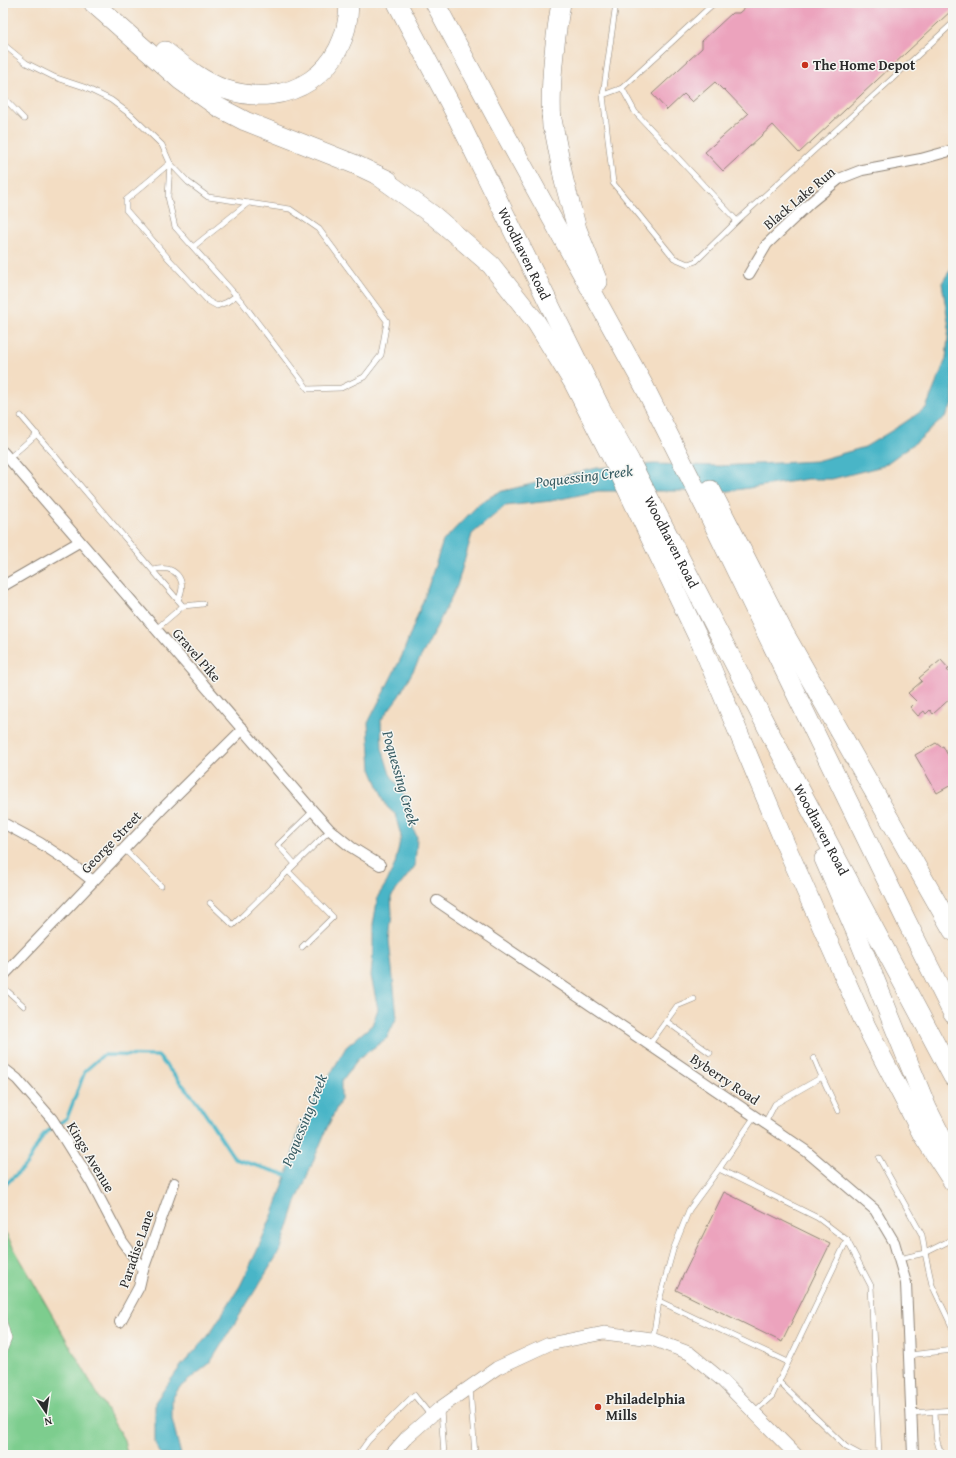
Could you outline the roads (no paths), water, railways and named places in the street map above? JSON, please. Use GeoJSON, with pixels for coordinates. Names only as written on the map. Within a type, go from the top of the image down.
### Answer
{"type":"FeatureCollection","features":[{"type":"Feature","properties":{"kind":"highway"},"geometry":{"type":"LineString","coordinates":[[93,3],[180,80],[218,107],[245,122],[343,159],[409,190],[437,207],[463,227],[502,265],[533,303],[553,333],[583,384],[601,409]]}},
{"type":"Feature","properties":{"kind":"highway"},"geometry":{"type":"LineString","coordinates":[[111,3],[158,45],[197,76],[215,85],[233,91],[264,96],[282,94],[301,86],[326,68],[342,42],[347,22],[349,3]]}},
{"type":"Feature","properties":{"kind":"highway","name":"Woodhaven Road"},"geometry":{"type":"LineString","coordinates":[[397,3],[454,111],[601,409],[623,463],[641,500],[770,733],[953,1077]]}},
{"type":"Feature","properties":{"kind":"highway"},"geometry":{"type":"LineString","coordinates":[[435,3],[644,386],[687,459]]}},
{"type":"Feature","properties":{"kind":"highway"},"geometry":{"type":"LineString","coordinates":[[561,3],[553,65],[551,114],[554,151],[560,187],[566,213],[577,246],[596,291],[644,386]]}},
{"type":"Feature","properties":{"kind":"highway"},"geometry":{"type":"LineString","coordinates":[[551,114],[564,181],[577,229],[597,280],[707,496],[953,930]]}},
{"type":"Feature","properties":{"kind":"highway"},"geometry":{"type":"LineString","coordinates":[[377,175],[434,216],[491,265],[536,322],[623,463]]}},
{"type":"Feature","properties":{"kind":"highway"},"geometry":{"type":"LineString","coordinates":[[707,496],[906,920],[953,1014]]}},
{"type":"Feature","properties":{"kind":"highway"},"geometry":{"type":"LineString","coordinates":[[641,500],[786,846],[866,1026],[922,1134],[953,1182]]}},
{"type":"Feature","properties":{"kind":"highway"},"geometry":{"type":"LineString","coordinates":[[770,733],[855,930],[927,1108],[953,1160]]}},
{"type":"Feature","properties":{"kind":"highway"},"geometry":{"type":"LineString","coordinates":[[906,920],[953,995]]}},
{"type":"Feature","properties":{"kind":"street","name":"Black Lake Run"},"geometry":{"type":"LineString","coordinates":[[749,274],[767,244],[839,179],[862,170],[922,159],[953,150]]}},
{"type":"Feature","properties":{"kind":"street","name":"Gravel Pike"},"geometry":{"type":"LineString","coordinates":[[6,455],[79,542],[243,730],[284,780],[330,830],[351,847],[380,865]]}},
{"type":"Feature","properties":{"kind":"street"},"geometry":{"type":"LineString","coordinates":[[3,586],[79,542]]}},
{"type":"Feature","properties":{"kind":"street","name":"George Street"},"geometry":{"type":"LineString","coordinates":[[3,976],[124,849],[243,730]]}},
{"type":"Feature","properties":{"kind":"street"},"geometry":{"type":"LineString","coordinates":[[3,823],[40,843],[66,860],[93,881]]}},
{"type":"Feature","properties":{"kind":"street","name":"Byberry Road"},"geometry":{"type":"LineString","coordinates":[[437,900],[806,1151],[875,1210],[894,1242],[906,1283],[913,1455]]}},
{"type":"Feature","properties":{"kind":"street","name":"Kings Avenue"},"geometry":{"type":"LineString","coordinates":[[3,1068],[17,1079],[52,1119],[91,1182],[122,1241],[142,1270]]}},
{"type":"Feature","properties":{"kind":"street","name":"Paradise Lane"},"geometry":{"type":"LineString","coordinates":[[120,1322],[139,1287],[142,1270],[174,1183]]}},
{"type":"Feature","properties":{"kind":"street"},"geometry":{"type":"LineString","coordinates":[[391,1455],[408,1437],[436,1412],[497,1368],[549,1344],[604,1333],[652,1339],[689,1353],[722,1380],[796,1455]]}},
{"type":"Feature","properties":{"kind":"lane"},"geometry":{"type":"LineString","coordinates":[[616,3],[604,96],[613,183],[674,258],[688,264],[696,262],[737,222],[953,23]]}},
{"type":"Feature","properties":{"kind":"lane"},"geometry":{"type":"LineString","coordinates":[[604,96],[622,88],[714,3]]}},
{"type":"Feature","properties":{"kind":"lane"},"geometry":{"type":"LineString","coordinates":[[3,44],[26,63],[54,77],[84,87],[111,100],[131,115],[162,145],[170,163],[188,182],[208,197],[290,209],[319,229],[387,321],[381,355],[364,377],[341,388],[308,389],[237,295],[175,227],[168,197],[170,163]]}},
{"type":"Feature","properties":{"kind":"lane"},"geometry":{"type":"LineString","coordinates":[[622,88],[634,112],[737,222]]}},
{"type":"Feature","properties":{"kind":"lane"},"geometry":{"type":"LineString","coordinates":[[3,98],[24,119]]}},
{"type":"Feature","properties":{"kind":"lane"},"geometry":{"type":"LineString","coordinates":[[170,163],[126,200],[126,210],[208,301],[217,306],[227,302],[237,295]]}},
{"type":"Feature","properties":{"kind":"lane"},"geometry":{"type":"LineString","coordinates":[[193,247],[248,203]]}},
{"type":"Feature","properties":{"kind":"lane"},"geometry":{"type":"LineString","coordinates":[[21,416],[183,606]]}},
{"type":"Feature","properties":{"kind":"lane"},"geometry":{"type":"LineString","coordinates":[[6,455],[37,434]]}},
{"type":"Feature","properties":{"kind":"lane"},"geometry":{"type":"LineString","coordinates":[[152,570],[166,568],[172,570],[178,575],[182,587],[182,594],[178,600]]}},
{"type":"Feature","properties":{"kind":"lane"},"geometry":{"type":"LineString","coordinates":[[156,629],[183,606],[203,604]]}},
{"type":"Feature","properties":{"kind":"lane"},"geometry":{"type":"LineString","coordinates":[[295,864],[278,845],[313,811]]}},
{"type":"Feature","properties":{"kind":"lane"},"geometry":{"type":"LineString","coordinates":[[210,904],[233,925],[330,830]]}},
{"type":"Feature","properties":{"kind":"lane"},"geometry":{"type":"LineString","coordinates":[[124,849],[161,886]]}},
{"type":"Feature","properties":{"kind":"lane"},"geometry":{"type":"LineString","coordinates":[[288,871],[333,917],[302,946]]}},
{"type":"Feature","properties":{"kind":"lane"},"geometry":{"type":"LineString","coordinates":[[3,987],[24,1006]]}},
{"type":"Feature","properties":{"kind":"lane"},"geometry":{"type":"LineString","coordinates":[[649,1045],[677,1006],[694,999]]}},
{"type":"Feature","properties":{"kind":"lane"},"geometry":{"type":"LineString","coordinates":[[666,1021],[710,1052]]}},
{"type":"Feature","properties":{"kind":"lane"},"geometry":{"type":"LineString","coordinates":[[814,1058],[838,1111]]}},
{"type":"Feature","properties":{"kind":"lane"},"geometry":{"type":"LineString","coordinates":[[765,1122],[775,1104],[822,1077]]}},
{"type":"Feature","properties":{"kind":"lane"},"geometry":{"type":"LineString","coordinates":[[652,1339],[659,1301],[673,1250],[689,1210],[755,1116]]}},
{"type":"Feature","properties":{"kind":"lane"},"geometry":{"type":"LineString","coordinates":[[878,1158],[922,1235],[932,1285],[953,1329]]}},
{"type":"Feature","properties":{"kind":"lane"},"geometry":{"type":"LineString","coordinates":[[719,1169],[818,1218],[847,1240],[871,1286],[878,1455],[861,1455],[846,1447],[778,1381]]}},
{"type":"Feature","properties":{"kind":"lane"},"geometry":{"type":"LineString","coordinates":[[899,1258],[926,1253],[953,1239]]}},
{"type":"Feature","properties":{"kind":"lane"},"geometry":{"type":"LineString","coordinates":[[754,1412],[772,1396],[847,1240]]}},
{"type":"Feature","properties":{"kind":"lane"},"geometry":{"type":"LineString","coordinates":[[659,1301],[788,1362]]}},
{"type":"Feature","properties":{"kind":"lane"},"geometry":{"type":"LineString","coordinates":[[3,1318],[9,1339],[3,1354]]}},
{"type":"Feature","properties":{"kind":"lane"},"geometry":{"type":"LineString","coordinates":[[909,1355],[953,1350]]}},
{"type":"Feature","properties":{"kind":"lane"},"geometry":{"type":"LineString","coordinates":[[470,1386],[475,1455]]}},
{"type":"Feature","properties":{"kind":"lane"},"geometry":{"type":"LineString","coordinates":[[358,1455],[368,1441],[414,1395],[436,1412],[444,1455]]}},
{"type":"Feature","properties":{"kind":"lane"},"geometry":{"type":"LineString","coordinates":[[911,1413],[953,1410]]}},
{"type":"Feature","properties":{"kind":"lane"},"geometry":{"type":"LineString","coordinates":[[935,1411],[938,1447],[942,1454],[945,1455]]}},
{"type":"Feature","properties":{"kind":"water","name":"Poquessing Creek"},"geometry":{"type":"Polygon","coordinates":[[[953,265],[953,404],[946,416],[919,440],[883,466],[832,479],[808,479],[729,491],[598,491],[551,501],[505,506],[472,534],[457,586],[428,644],[399,696],[381,720],[382,748],[390,774],[406,797],[413,816],[413,828],[417,837],[415,866],[391,897],[392,914],[389,940],[397,1017],[387,1038],[358,1059],[341,1082],[341,1099],[327,1128],[295,1205],[281,1249],[210,1363],[179,1388],[172,1399],[172,1419],[181,1455],[161,1455],[155,1443],[155,1402],[180,1367],[208,1336],[240,1286],[274,1211],[288,1171],[299,1129],[346,1047],[372,1025],[378,1009],[371,976],[373,925],[378,896],[387,882],[395,864],[401,836],[395,814],[387,807],[371,769],[368,723],[401,658],[426,593],[443,541],[481,502],[499,492],[597,468],[654,464],[719,466],[816,461],[865,447],[926,408],[946,359],[949,327],[942,283],[953,265]]]}},
{"type":"Feature","properties":{"kind":"waterway"},"geometry":{"type":"LineString","coordinates":[[3,1187],[26,1165],[44,1134],[67,1118],[85,1071],[103,1055],[158,1056],[198,1103],[235,1159],[290,1176]]}},
{"type":"Feature","properties":{"kind":"place","name":"The Home Depot"},"geometry":{"type":"Point","coordinates":[805,65]}},
{"type":"Feature","properties":{"kind":"place","name":"Philadelphia Mills"},"geometry":{"type":"Point","coordinates":[598,1407]}}]}
